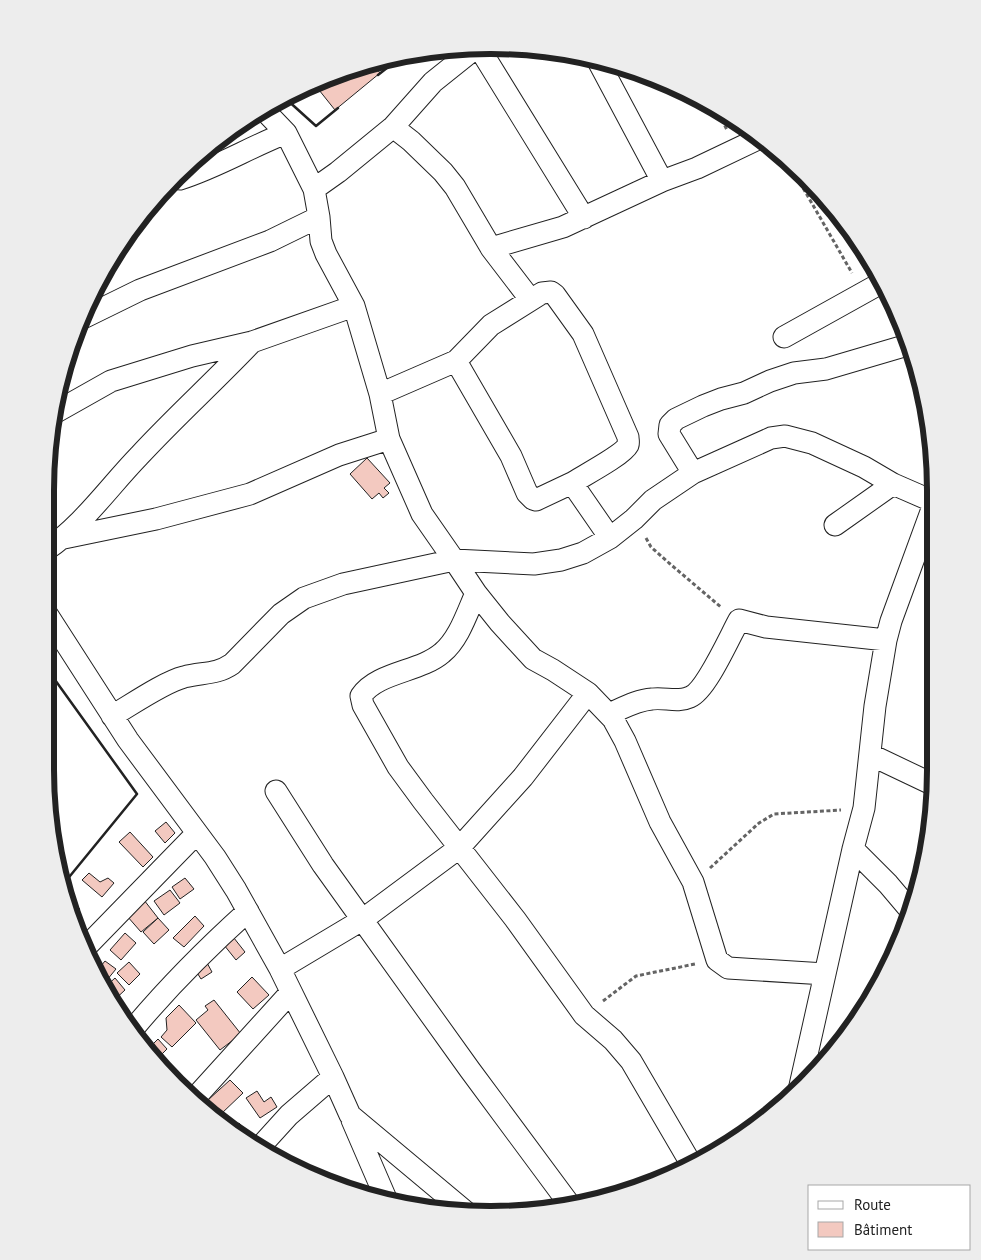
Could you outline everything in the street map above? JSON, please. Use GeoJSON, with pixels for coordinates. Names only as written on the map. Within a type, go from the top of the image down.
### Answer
{"type":"FeatureCollection","features":[{"type":"Feature","properties":{"kind":"street"},"geometry":{"type":"LineString","coordinates":[[483,54],[584,218]]}},
{"type":"Feature","properties":{"kind":"street"},"geometry":{"type":"LineString","coordinates":[[314,189],[338,172],[393,126],[433,82],[467,55]]}},
{"type":"Feature","properties":{"kind":"street"},"geometry":{"type":"LineString","coordinates":[[602,69],[662,181]]}},
{"type":"Feature","properties":{"kind":"street"},"geometry":{"type":"LineString","coordinates":[[268,115],[286,133],[314,189],[321,241],[354,306],[380,394],[389,439],[422,514],[476,593],[533,659],[588,693],[609,714],[624,741],[660,822],[693,882],[717,960],[728,968],[825,974]]}},
{"type":"Feature","properties":{"kind":"street"},"geometry":{"type":"LineString","coordinates":[[393,126],[418,147],[455,187],[491,248],[530,299]]}},
{"type":"Feature","properties":{"kind":"street"},"geometry":{"type":"LineString","coordinates":[[188,176],[207,170],[265,141],[286,133]]}},
{"type":"Feature","properties":{"kind":"street"},"geometry":{"type":"LineString","coordinates":[[491,248],[563,227],[753,142]]}},
{"type":"Feature","properties":{"kind":"street"},"geometry":{"type":"LineString","coordinates":[[91,314],[140,290],[270,240],[319,217]]}},
{"type":"Feature","properties":{"kind":"street"},"geometry":{"type":"LineString","coordinates":[[784,337],[872,288]]}},
{"type":"Feature","properties":{"kind":"street"},"geometry":{"type":"LineString","coordinates":[[380,394],[456,361],[491,325],[530,299],[542,293],[551,292],[583,334],[628,437],[627,446],[612,459],[572,483],[536,500],[529,496],[511,456],[456,361]]}},
{"type":"Feature","properties":{"kind":"street"},"geometry":{"type":"LineString","coordinates":[[61,409],[111,380],[192,356],[252,342],[354,306]]}},
{"type":"Feature","properties":{"kind":"street"},"geometry":{"type":"LineString","coordinates":[[54,545],[64,538],[139,456],[252,342]]}},
{"type":"Feature","properties":{"kind":"street"},"geometry":{"type":"LineString","coordinates":[[693,473],[669,434],[670,426],[676,420],[703,406],[721,399],[744,394],[770,381],[794,373],[826,369],[903,346]]}},
{"type":"Feature","properties":{"kind":"street"},"geometry":{"type":"LineString","coordinates":[[112,716],[183,677],[223,670],[232,664],[281,614],[304,598],[343,584],[454,560],[534,564],[583,553],[610,538],[634,519],[653,500],[693,473],[770,438],[785,436],[812,443],[927,500]]}},
{"type":"Feature","properties":{"kind":"street"},"geometry":{"type":"LineString","coordinates":[[64,538],[156,518],[250,494],[339,455],[389,439]]}},
{"type":"Feature","properties":{"kind":"street"},"geometry":{"type":"LineString","coordinates":[[572,483],[610,538]]}},
{"type":"Feature","properties":{"kind":"street"},"geometry":{"type":"LineString","coordinates":[[836,525],[893,484]]}},
{"type":"Feature","properties":{"kind":"street"},"geometry":{"type":"LineString","coordinates":[[803,1074],[864,808],[875,706],[886,640],[891,621],[927,523]]}},
{"type":"Feature","properties":{"kind":"street"},"geometry":{"type":"LineString","coordinates":[[476,593],[456,636],[440,655],[404,673],[375,683],[365,690],[361,696],[363,705],[398,767],[515,919],[584,1015],[612,1040],[631,1062],[688,1159]]}},
{"type":"Feature","properties":{"kind":"street"},"geometry":{"type":"LineString","coordinates":[[609,714],[638,701],[654,698],[676,700],[691,697],[702,688],[739,620],[766,627],[886,640]]}},
{"type":"Feature","properties":{"kind":"street"},"geometry":{"type":"LineString","coordinates":[[54,623],[112,716],[220,865],[248,911],[280,969],[333,1076],[383,1193]]}},
{"type":"Feature","properties":{"kind":"street"},"geometry":{"type":"LineString","coordinates":[[280,969],[362,920],[459,848],[523,777],[588,693]]}},
{"type":"Feature","properties":{"kind":"street"},"geometry":{"type":"LineString","coordinates":[[871,755],[927,781]]}},
{"type":"Feature","properties":{"kind":"street"},"geometry":{"type":"LineString","coordinates":[[276,791],[323,865],[362,920],[567,1200]]}},
{"type":"Feature","properties":{"kind":"street"},"geometry":{"type":"LineString","coordinates":[[90,943],[197,833]]}},
{"type":"Feature","properties":{"kind":"street"},"geometry":{"type":"LineString","coordinates":[[853,849],[906,905]]}},
{"type":"Feature","properties":{"kind":"street"},"geometry":{"type":"LineString","coordinates":[[136,1025],[164,992],[209,945],[248,911]]}},
{"type":"Feature","properties":{"kind":"street"},"geometry":{"type":"LineString","coordinates":[[199,1094],[291,992]]}},
{"type":"Feature","properties":{"kind":"street"},"geometry":{"type":"LineString","coordinates":[[264,1143],[289,1115],[333,1076]]}},
{"type":"Feature","properties":{"kind":"street"},"geometry":{"type":"LineString","coordinates":[[350,1115],[457,1205]]}},
{"type":"Feature","properties":{"kind":"path"},"geometry":{"type":"LineString","coordinates":[[808,191],[872,288]]}},
{"type":"Feature","properties":{"kind":"path"},"geometry":{"type":"LineString","coordinates":[[634,519],[651,547],[718,605],[739,620]]}},
{"type":"Feature","properties":{"kind":"path"},"geometry":{"type":"LineString","coordinates":[[693,882],[759,823],[774,814],[864,808]]}},
{"type":"Feature","properties":{"kind":"path"},"geometry":{"type":"LineString","coordinates":[[584,1015],[636,976],[717,960]]}},
{"type":"Feature","properties":{"kind":"building"},"geometry":{"type":"Polygon","coordinates":[[[377,69],[380,73],[335,110],[319,90],[350,77],[377,69]]]}},
{"type":"Feature","properties":{"kind":"building"},"geometry":{"type":"Polygon","coordinates":[[[367,458],[390,483],[384,488],[389,493],[383,498],[379,493],[372,499],[350,474],[367,458]]]}},
{"type":"Feature","properties":{"kind":"building"},"geometry":{"type":"Polygon","coordinates":[[[166,822],[175,833],[165,843],[155,831],[166,822]]]}},
{"type":"Feature","properties":{"kind":"building"},"geometry":{"type":"Polygon","coordinates":[[[130,832],[153,857],[143,867],[119,842],[130,832]]]}},
{"type":"Feature","properties":{"kind":"building"},"geometry":{"type":"Polygon","coordinates":[[[89,873],[100,882],[108,878],[114,883],[102,897],[82,880],[89,873]]]}},
{"type":"Feature","properties":{"kind":"building"},"geometry":{"type":"Polygon","coordinates":[[[185,878],[194,889],[180,899],[172,887],[185,878]]]}},
{"type":"Feature","properties":{"kind":"building"},"geometry":{"type":"Polygon","coordinates":[[[170,890],[180,903],[164,915],[154,901],[170,890]]]}},
{"type":"Feature","properties":{"kind":"building"},"geometry":{"type":"Polygon","coordinates":[[[144,900],[158,918],[141,932],[127,916],[144,900]]]}},
{"type":"Feature","properties":{"kind":"building"},"geometry":{"type":"Polygon","coordinates":[[[195,916],[204,926],[184,947],[173,938],[195,916]]]}},
{"type":"Feature","properties":{"kind":"building"},"geometry":{"type":"Polygon","coordinates":[[[158,918],[169,930],[154,944],[143,932],[158,918]]]}},
{"type":"Feature","properties":{"kind":"building"},"geometry":{"type":"Polygon","coordinates":[[[125,933],[136,943],[121,960],[110,950],[125,933]]]}},
{"type":"Feature","properties":{"kind":"building"},"geometry":{"type":"Polygon","coordinates":[[[230,933],[245,952],[236,960],[220,940],[230,933]]]}},
{"type":"Feature","properties":{"kind":"building"},"geometry":{"type":"Polygon","coordinates":[[[105,961],[116,969],[107,979],[101,966],[105,961]]]}},
{"type":"Feature","properties":{"kind":"building"},"geometry":{"type":"Polygon","coordinates":[[[206,961],[212,972],[201,979],[191,963],[206,961]]]}},
{"type":"Feature","properties":{"kind":"building"},"geometry":{"type":"Polygon","coordinates":[[[129,962],[140,974],[129,985],[117,973],[129,962]]]}},
{"type":"Feature","properties":{"kind":"building"},"geometry":{"type":"Polygon","coordinates":[[[252,977],[269,995],[253,1009],[237,992],[252,977]]]}},
{"type":"Feature","properties":{"kind":"building"},"geometry":{"type":"Polygon","coordinates":[[[115,978],[125,990],[118,997],[109,983],[115,978]]]}},
{"type":"Feature","properties":{"kind":"building"},"geometry":{"type":"Polygon","coordinates":[[[214,1000],[241,1034],[220,1050],[196,1020],[208,1010],[205,1006],[214,1000]]]}},
{"type":"Feature","properties":{"kind":"building"},"geometry":{"type":"Polygon","coordinates":[[[179,1005],[196,1023],[172,1047],[161,1037],[167,1030],[166,1018],[179,1005]]]}},
{"type":"Feature","properties":{"kind":"building"},"geometry":{"type":"Polygon","coordinates":[[[158,1039],[167,1049],[161,1055],[152,1045],[158,1039]]]}},
{"type":"Feature","properties":{"kind":"building"},"geometry":{"type":"Polygon","coordinates":[[[230,1080],[243,1093],[222,1113],[208,1100],[230,1080]]]}},
{"type":"Feature","properties":{"kind":"building"},"geometry":{"type":"Polygon","coordinates":[[[257,1091],[264,1102],[271,1097],[277,1107],[260,1118],[246,1098],[257,1091]]]}},
{"type":"Feature","properties":{"kind":"building"},"geometry":{"type":"Polygon","coordinates":[[[239,1123],[247,1132],[237,1125],[239,1123]]]}},
{"type":"Feature","properties":{"kind":"wall"},"geometry":{"type":"LineString","coordinates":[[378,75],[390,66]]}},
{"type":"Feature","properties":{"kind":"wall"},"geometry":{"type":"LineString","coordinates":[[290,103],[316,126],[338,108]]}},
{"type":"Feature","properties":{"kind":"wall"},"geometry":{"type":"LineString","coordinates":[[54,679],[137,794],[68,879]]}}]}
